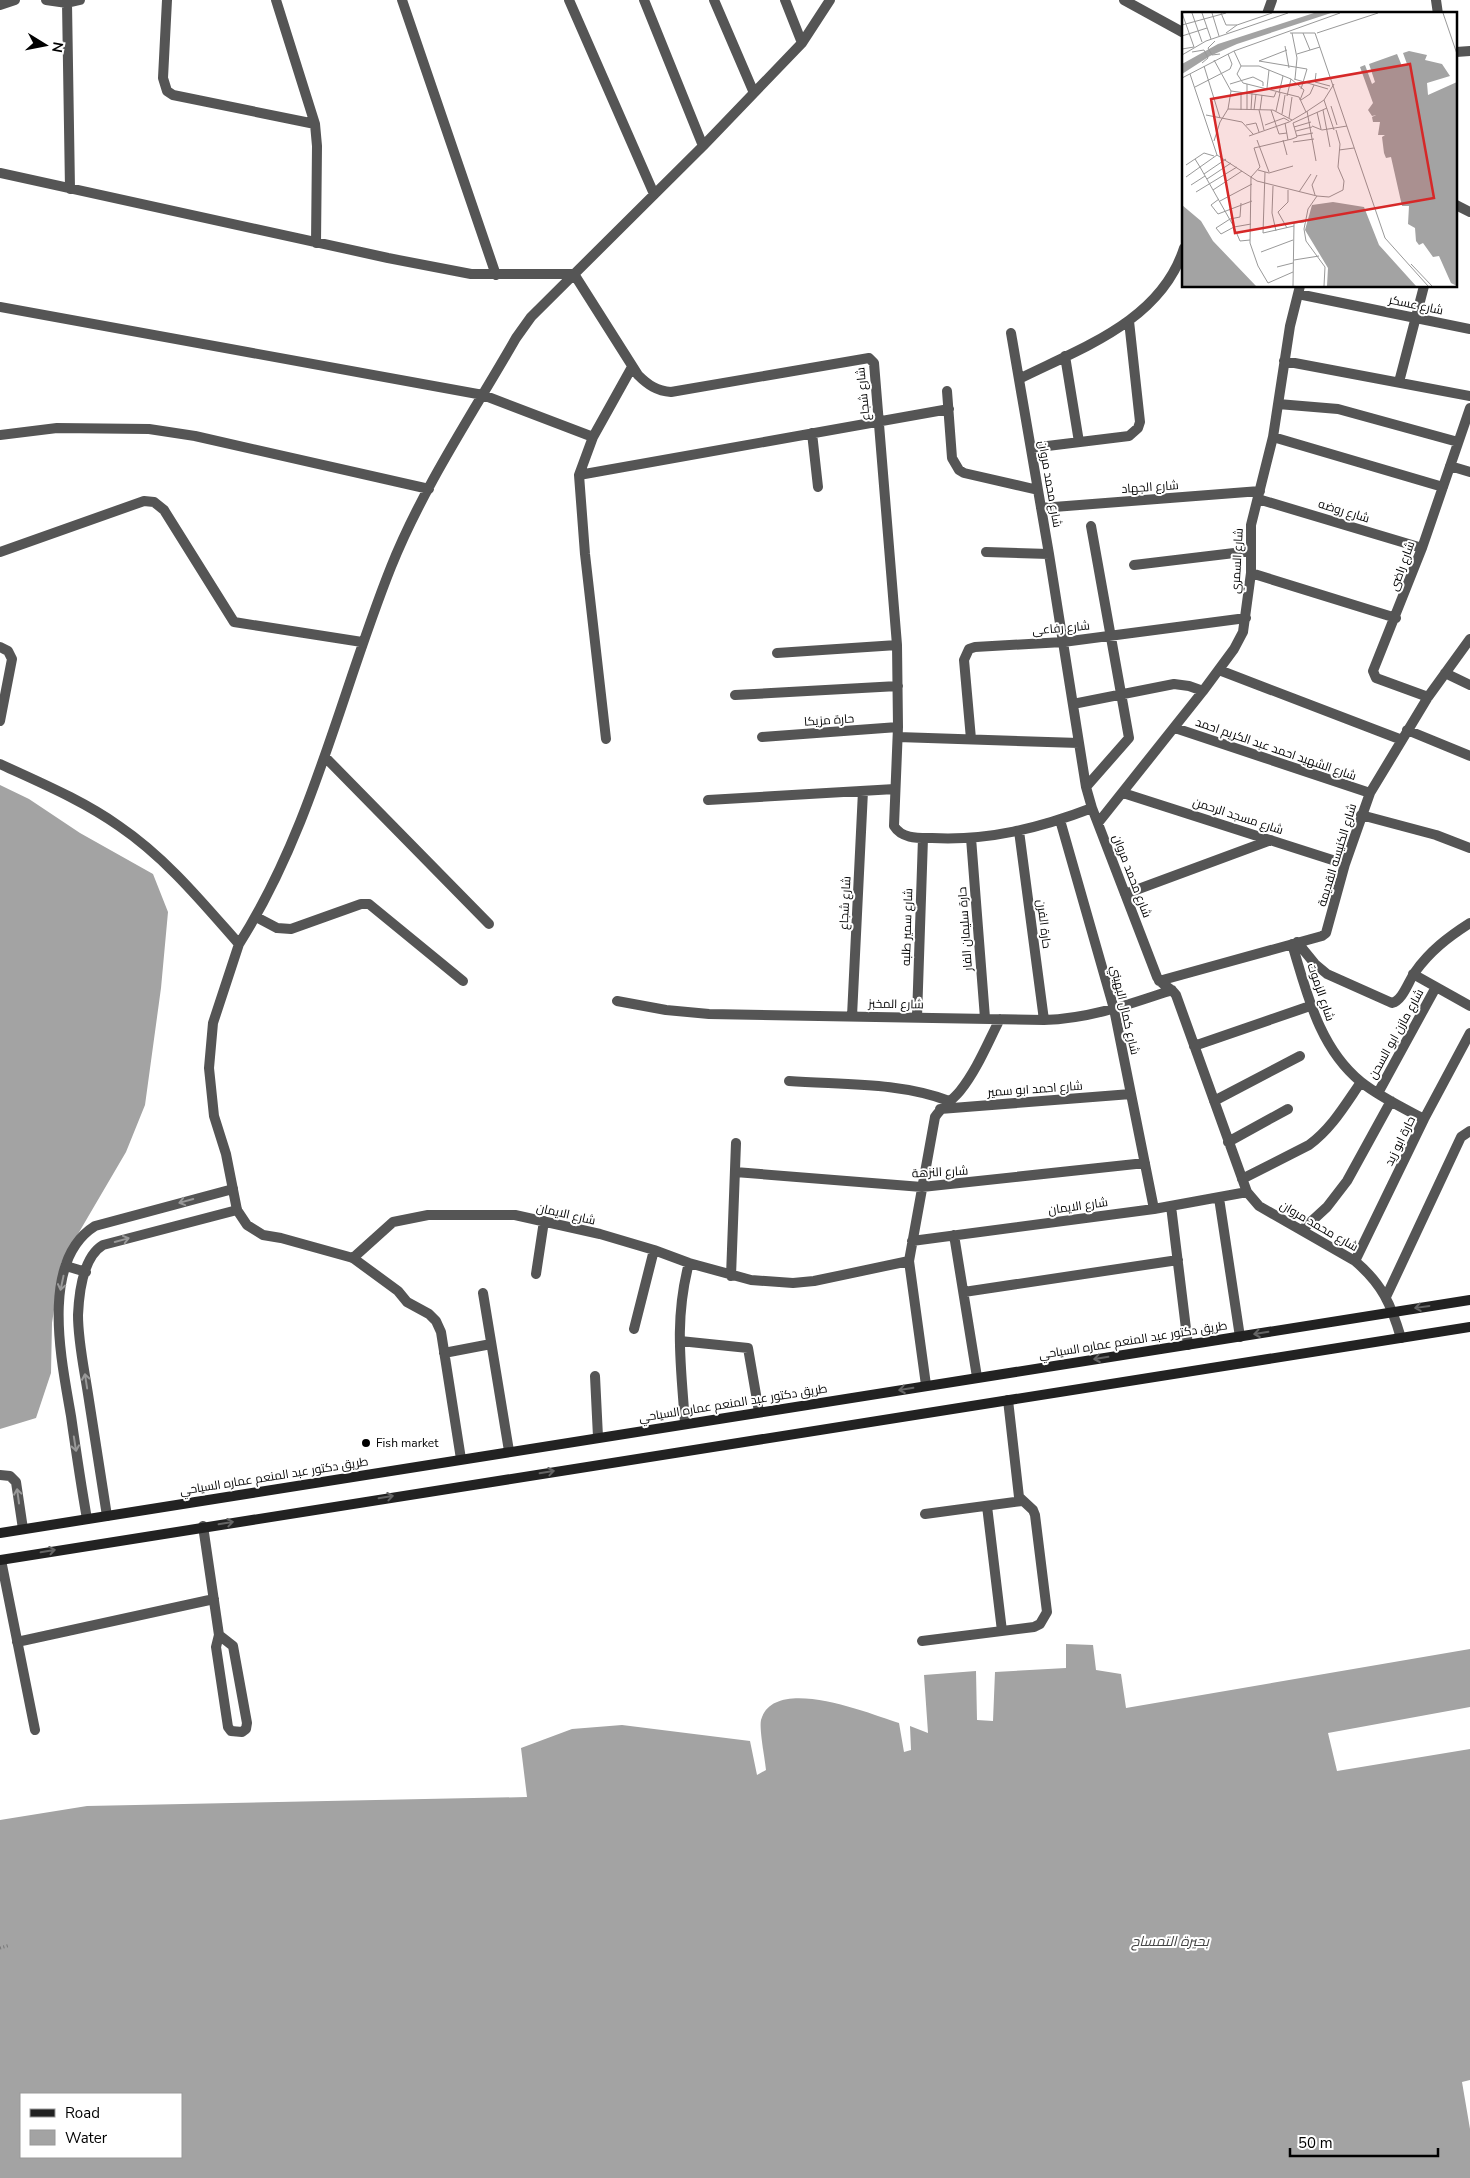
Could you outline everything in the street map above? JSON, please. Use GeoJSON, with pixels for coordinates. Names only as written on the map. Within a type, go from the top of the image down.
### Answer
{"type":"FeatureCollection","features":[{"type":"Feature","properties":{"kind":"main road","name":"طريق دكتور عبد المنعم عماره السياحي"},"geometry":{"type":"LineString","coordinates":[[0,1533],[1470,1300]]}},
{"type":"Feature","properties":{"kind":"main road"},"geometry":{"type":"LineString","coordinates":[[0,1560],[203,1526],[1470,1327]]}},
{"type":"Feature","properties":{"kind":"street"},"geometry":{"type":"LineString","coordinates":[[0,5],[15,0]]}},
{"type":"Feature","properties":{"kind":"street"},"geometry":{"type":"LineString","coordinates":[[46,0],[67,2],[80,0]]}},
{"type":"Feature","properties":{"kind":"street"},"geometry":{"type":"LineString","coordinates":[[166,0],[164,78],[167,91],[173,95],[315,124]]}},
{"type":"Feature","properties":{"kind":"street"},"geometry":{"type":"LineString","coordinates":[[276,0],[315,124],[317,146],[316,243]]}},
{"type":"Feature","properties":{"kind":"street"},"geometry":{"type":"LineString","coordinates":[[402,0],[496,275]]}},
{"type":"Feature","properties":{"kind":"street"},"geometry":{"type":"LineString","coordinates":[[569,0],[654,194]]}},
{"type":"Feature","properties":{"kind":"street"},"geometry":{"type":"LineString","coordinates":[[644,0],[703,146]]}},
{"type":"Feature","properties":{"kind":"street"},"geometry":{"type":"LineString","coordinates":[[714,0],[754,93]]}},
{"type":"Feature","properties":{"kind":"street"},"geometry":{"type":"LineString","coordinates":[[784,0],[802,43]]}},
{"type":"Feature","properties":{"kind":"street"},"geometry":{"type":"LineString","coordinates":[[461,1459],[441,1332],[436,1321],[429,1314],[407,1302],[398,1291],[353,1258],[281,1238],[263,1235],[247,1225],[237,1210],[226,1154],[214,1116],[209,1068],[213,1022],[239,944],[256,917],[308,804],[362,642],[392,564],[429,489],[516,338],[531,317],[703,146],[802,43],[830,0]]}},
{"type":"Feature","properties":{"kind":"street"},"geometry":{"type":"LineString","coordinates":[[1124,0],[1182,32]]}},
{"type":"Feature","properties":{"kind":"street"},"geometry":{"type":"LineString","coordinates":[[1268,12],[1272,0]]}},
{"type":"Feature","properties":{"kind":"street"},"geometry":{"type":"LineString","coordinates":[[67,2],[70,189]]}},
{"type":"Feature","properties":{"kind":"street"},"geometry":{"type":"LineString","coordinates":[[0,173],[316,243],[471,274],[574,274]]}},
{"type":"Feature","properties":{"kind":"street"},"geometry":{"type":"LineString","coordinates":[[1458,206],[1470,212]]}},
{"type":"Feature","properties":{"kind":"street"},"geometry":{"type":"LineString","coordinates":[[1019,379],[1129,321],[1168,283],[1178,266],[1182,254]]}},
{"type":"Feature","properties":{"kind":"street","name":"شارع شجاع"},"geometry":{"type":"LineString","coordinates":[[574,274],[632,366],[645,382],[662,392],[869,358],[874,363],[897,645],[898,732],[894,826],[902,835],[923,838],[971,838],[1019,831],[1060,820],[1092,808]]}},
{"type":"Feature","properties":{"kind":"street"},"geometry":{"type":"LineString","coordinates":[[1399,382],[1424,288]]}},
{"type":"Feature","properties":{"kind":"street","name":"شارع عسكر"},"geometry":{"type":"LineString","coordinates":[[1299,290],[1470,329]]}},
{"type":"Feature","properties":{"kind":"street","name":"شارع السمري"},"geometry":{"type":"LineString","coordinates":[[1098,824],[1204,691],[1239,640],[1246,618],[1251,573],[1251,526],[1273,437],[1284,361],[1299,290]]}},
{"type":"Feature","properties":{"kind":"street"},"geometry":{"type":"LineString","coordinates":[[0,307],[483,395],[593,437]]}},
{"type":"Feature","properties":{"kind":"street"},"geometry":{"type":"LineString","coordinates":[[1031,448],[1129,436],[1138,428],[1140,422],[1129,321]]}},
{"type":"Feature","properties":{"kind":"street","name":"شارع محمد مروان"},"geometry":{"type":"LineString","coordinates":[[1011,333],[1049,554],[1086,788],[1098,824],[1159,981]]}},
{"type":"Feature","properties":{"kind":"street"},"geometry":{"type":"LineString","coordinates":[[1065,356],[1079,442]]}},
{"type":"Feature","properties":{"kind":"street"},"geometry":{"type":"LineString","coordinates":[[1284,361],[1470,396]]}},
{"type":"Feature","properties":{"kind":"street"},"geometry":{"type":"LineString","coordinates":[[606,739],[585,554],[579,475],[593,437],[632,366]]}},
{"type":"Feature","properties":{"kind":"street"},"geometry":{"type":"LineString","coordinates":[[947,391],[952,458],[959,470],[964,473],[1038,490]]}},
{"type":"Feature","properties":{"kind":"street"},"geometry":{"type":"LineString","coordinates":[[1278,404],[1338,409],[1458,442]]}},
{"type":"Feature","properties":{"kind":"street","name":"شارع راضى"},"geometry":{"type":"LineString","coordinates":[[1428,697],[1374,677],[1373,671],[1396,618],[1422,548],[1470,408]]}},
{"type":"Feature","properties":{"kind":"street"},"geometry":{"type":"LineString","coordinates":[[579,475],[949,409]]}},
{"type":"Feature","properties":{"kind":"street"},"geometry":{"type":"LineString","coordinates":[[0,435],[57,428],[149,429],[195,436],[429,489]]}},
{"type":"Feature","properties":{"kind":"street"},"geometry":{"type":"LineString","coordinates":[[812,433],[818,487]]}},
{"type":"Feature","properties":{"kind":"street"},"geometry":{"type":"LineString","coordinates":[[1273,437],[1442,487]]}},
{"type":"Feature","properties":{"kind":"street"},"geometry":{"type":"LineString","coordinates":[[1450,466],[1470,472]]}},
{"type":"Feature","properties":{"kind":"street","name":"شارع الجهاد"},"geometry":{"type":"LineString","coordinates":[[1041,508],[1259,495]]}},
{"type":"Feature","properties":{"kind":"street","name":"شارع روضه"},"geometry":{"type":"LineString","coordinates":[[1259,495],[1422,548]]}},
{"type":"Feature","properties":{"kind":"street"},"geometry":{"type":"LineString","coordinates":[[0,552],[144,501],[154,502],[164,510],[234,622],[362,642]]}},
{"type":"Feature","properties":{"kind":"street"},"geometry":{"type":"LineString","coordinates":[[1086,788],[1128,742],[1129,734],[1120,695],[1091,526]]}},
{"type":"Feature","properties":{"kind":"street"},"geometry":{"type":"LineString","coordinates":[[1134,565],[1250,551]]}},
{"type":"Feature","properties":{"kind":"street"},"geometry":{"type":"LineString","coordinates":[[986,552],[1049,554]]}},
{"type":"Feature","properties":{"kind":"street"},"geometry":{"type":"LineString","coordinates":[[1251,573],[1396,618]]}},
{"type":"Feature","properties":{"kind":"street","name":"شارع رفاعى"},"geometry":{"type":"LineString","coordinates":[[970,740],[964,660],[969,649],[975,646],[1063,642],[1246,618]]}},
{"type":"Feature","properties":{"kind":"street","name":"شارع الكنيسه القديمة"},"geometry":{"type":"LineString","coordinates":[[1159,981],[1322,936],[1326,933],[1345,864],[1370,794],[1428,697],[1470,639]]}},
{"type":"Feature","properties":{"kind":"street"},"geometry":{"type":"LineString","coordinates":[[777,653],[897,645]]}},
{"type":"Feature","properties":{"kind":"street"},"geometry":{"type":"LineString","coordinates":[[0,647],[8,651],[12,659],[0,721]]}},
{"type":"Feature","properties":{"kind":"street"},"geometry":{"type":"LineString","coordinates":[[1219,670],[1402,740]]}},
{"type":"Feature","properties":{"kind":"street"},"geometry":{"type":"LineString","coordinates":[[1445,673],[1470,685]]}},
{"type":"Feature","properties":{"kind":"street"},"geometry":{"type":"LineString","coordinates":[[1073,704],[1174,684],[1204,691]]}},
{"type":"Feature","properties":{"kind":"street"},"geometry":{"type":"LineString","coordinates":[[735,695],[898,686]]}},
{"type":"Feature","properties":{"kind":"street","name":"شارع الشهيد احمد عبد الكريم احمد"},"geometry":{"type":"LineString","coordinates":[[1175,728],[1370,794]]}},
{"type":"Feature","properties":{"kind":"street"},"geometry":{"type":"LineString","coordinates":[[1407,730],[1470,756]]}},
{"type":"Feature","properties":{"kind":"street","name":"حارة مزيكا"},"geometry":{"type":"LineString","coordinates":[[762,737],[898,732],[970,740],[1078,743]]}},
{"type":"Feature","properties":{"kind":"street"},"geometry":{"type":"LineString","coordinates":[[325,757],[489,924]]}},
{"type":"Feature","properties":{"kind":"street"},"geometry":{"type":"LineString","coordinates":[[0,764],[64,794],[119,826],[184,882],[239,944]]}},
{"type":"Feature","properties":{"kind":"street"},"geometry":{"type":"LineString","coordinates":[[708,800],[896,788]]}},
{"type":"Feature","properties":{"kind":"street","name":"شارع شجاع"},"geometry":{"type":"LineString","coordinates":[[852,1016],[863,790]]}},
{"type":"Feature","properties":{"kind":"street","name":"شارع مسجد الرحمن"},"geometry":{"type":"LineString","coordinates":[[1123,793],[1345,864]]}},
{"type":"Feature","properties":{"kind":"street"},"geometry":{"type":"LineString","coordinates":[[1361,815],[1436,835],[1470,848]]}},
{"type":"Feature","properties":{"kind":"street","name":"شارع كمال البهيني"},"geometry":{"type":"LineString","coordinates":[[1060,820],[1114,1009],[1154,1209]]}},
{"type":"Feature","properties":{"kind":"street","name":"حارة الفرن"},"geometry":{"type":"LineString","coordinates":[[1019,831],[1044,1020]]}},
{"type":"Feature","properties":{"kind":"street","name":"شارع سمير طلبه"},"geometry":{"type":"LineString","coordinates":[[917,1016],[923,838]]}},
{"type":"Feature","properties":{"kind":"street","name":"حارة سليمان الفار"},"geometry":{"type":"LineString","coordinates":[[971,838],[985,1018]]}},
{"type":"Feature","properties":{"kind":"street"},"geometry":{"type":"LineString","coordinates":[[1125,894],[1271,840]]}},
{"type":"Feature","properties":{"kind":"street"},"geometry":{"type":"LineString","coordinates":[[256,917],[277,928],[291,929],[361,904],[369,904],[463,981]]}},
{"type":"Feature","properties":{"kind":"street"},"geometry":{"type":"LineString","coordinates":[[1294,943],[1320,969],[1388,1003],[1398,1000],[1413,974],[1430,952],[1470,923]]}},
{"type":"Feature","properties":{"kind":"street"},"geometry":{"type":"LineString","coordinates":[[1459,930],[1470,936]]}},
{"type":"Feature","properties":{"kind":"street","name":"شارع الزموت"},"geometry":{"type":"LineString","coordinates":[[1294,943],[1310,1006],[1326,1039],[1336,1054],[1361,1082],[1424,1119]]}},
{"type":"Feature","properties":{"kind":"street"},"geometry":{"type":"LineString","coordinates":[[1413,974],[1470,1006]]}},
{"type":"Feature","properties":{"kind":"street"},"geometry":{"type":"LineString","coordinates":[[1159,981],[1172,990]]}},
{"type":"Feature","properties":{"kind":"street","name":"شارع مازن ابو السحن"},"geometry":{"type":"LineString","coordinates":[[1378,1092],[1436,987]]}},
{"type":"Feature","properties":{"kind":"street","name":"شارع محمد مروان"},"geometry":{"type":"LineString","coordinates":[[1172,990],[1247,1192],[1259,1206],[1355,1261],[1367,1271],[1386,1297],[1393,1311],[1400,1338]]}},
{"type":"Feature","properties":{"kind":"street","name":"شارع المخبز"},"geometry":{"type":"LineString","coordinates":[[617,1001],[666,1010],[709,1014],[917,1016],[1044,1020],[1080,1018],[1172,990]]}},
{"type":"Feature","properties":{"kind":"street"},"geometry":{"type":"LineString","coordinates":[[1194,1046],[1310,1006]]}},
{"type":"Feature","properties":{"kind":"street"},"geometry":{"type":"LineString","coordinates":[[926,1385],[909,1262],[935,1117],[940,1109],[958,1093],[966,1082],[1000,1018]]}},
{"type":"Feature","properties":{"kind":"street","name":"حارة ابو زيد"},"geometry":{"type":"LineString","coordinates":[[1355,1261],[1424,1119],[1470,1033]]}},
{"type":"Feature","properties":{"kind":"street"},"geometry":{"type":"LineString","coordinates":[[1214,1101],[1300,1056]]}},
{"type":"Feature","properties":{"kind":"street"},"geometry":{"type":"LineString","coordinates":[[790,1082],[914,1090],[949,1101]]}},
{"type":"Feature","properties":{"kind":"street"},"geometry":{"type":"LineString","coordinates":[[1242,1179],[1318,1138],[1334,1122],[1361,1082]]}},
{"type":"Feature","properties":{"kind":"street","name":"شارع احمد ابو سمير"},"geometry":{"type":"LineString","coordinates":[[940,1109],[1131,1094]]}},
{"type":"Feature","properties":{"kind":"street"},"geometry":{"type":"LineString","coordinates":[[1302,1230],[1327,1207],[1347,1181],[1391,1101]]}},
{"type":"Feature","properties":{"kind":"street"},"geometry":{"type":"LineString","coordinates":[[1228,1142],[1288,1109]]}},
{"type":"Feature","properties":{"kind":"street"},"geometry":{"type":"LineString","coordinates":[[1386,1297],[1461,1137],[1470,1131]]}},
{"type":"Feature","properties":{"kind":"street"},"geometry":{"type":"LineString","coordinates":[[731,1276],[736,1143]]}},
{"type":"Feature","properties":{"kind":"street","name":"شارع النزهة"},"geometry":{"type":"LineString","coordinates":[[735,1172],[922,1187],[1145,1163]]}},
{"type":"Feature","properties":{"kind":"street"},"geometry":{"type":"LineString","coordinates":[[87,1519],[63,1370],[58,1323],[59,1294],[66,1266],[79,1239],[85,1232],[95,1226],[233,1189]]}},
{"type":"Feature","properties":{"kind":"street","name":"شارع الايمان"},"geometry":{"type":"LineString","coordinates":[[912,1242],[1154,1209],[1247,1192]]}},
{"type":"Feature","properties":{"kind":"street"},"geometry":{"type":"LineString","coordinates":[[1219,1198],[1240,1337]]}},
{"type":"Feature","properties":{"kind":"street"},"geometry":{"type":"LineString","coordinates":[[1171,1206],[1188,1345]]}},
{"type":"Feature","properties":{"kind":"street"},"geometry":{"type":"LineString","coordinates":[[107,1516],[80,1330],[80,1297],[86,1272],[96,1251],[103,1245],[237,1210]]}},
{"type":"Feature","properties":{"kind":"street","name":"شارع الايمان"},"geometry":{"type":"LineString","coordinates":[[353,1258],[393,1222],[428,1215],[515,1215],[600,1234],[654,1250],[689,1264],[751,1280],[793,1283],[814,1281],[909,1262]]}},
{"type":"Feature","properties":{"kind":"street"},"geometry":{"type":"LineString","coordinates":[[536,1274],[544,1221]]}},
{"type":"Feature","properties":{"kind":"street"},"geometry":{"type":"LineString","coordinates":[[954,1236],[978,1377]]}},
{"type":"Feature","properties":{"kind":"street"},"geometry":{"type":"LineString","coordinates":[[634,1329],[654,1250]]}},
{"type":"Feature","properties":{"kind":"street"},"geometry":{"type":"LineString","coordinates":[[964,1292],[1178,1260]]}},
{"type":"Feature","properties":{"kind":"street"},"geometry":{"type":"LineString","coordinates":[[685,1423],[680,1341],[681,1298],[689,1264]]}},
{"type":"Feature","properties":{"kind":"street"},"geometry":{"type":"LineString","coordinates":[[66,1266],[86,1272]]}},
{"type":"Feature","properties":{"kind":"street"},"geometry":{"type":"LineString","coordinates":[[483,1293],[508,1451]]}},
{"type":"Feature","properties":{"kind":"street"},"geometry":{"type":"LineString","coordinates":[[680,1341],[748,1348],[759,1412]]}},
{"type":"Feature","properties":{"kind":"street"},"geometry":{"type":"LineString","coordinates":[[444,1353],[491,1344]]}},
{"type":"Feature","properties":{"kind":"street"},"geometry":{"type":"LineString","coordinates":[[595,1376],[598,1437]]}},
{"type":"Feature","properties":{"kind":"street"},"geometry":{"type":"LineString","coordinates":[[922,1641],[1034,1627],[1045,1619],[1047,1612],[1035,1515],[1030,1507],[1022,1501],[1018,1492],[1008,1400]]}},
{"type":"Feature","properties":{"kind":"street"},"geometry":{"type":"LineString","coordinates":[[0,1475],[10,1476],[16,1482],[23,1529]]}},
{"type":"Feature","properties":{"kind":"street"},"geometry":{"type":"LineString","coordinates":[[925,1514],[1022,1501]]}},
{"type":"Feature","properties":{"kind":"street"},"geometry":{"type":"LineString","coordinates":[[987,1506],[1002,1631]]}},
{"type":"Feature","properties":{"kind":"street"},"geometry":{"type":"LineString","coordinates":[[203,1526],[219,1635],[216,1647],[228,1726],[231,1731],[242,1732],[246,1728],[247,1723],[233,1646],[219,1635]]}},
{"type":"Feature","properties":{"kind":"street"},"geometry":{"type":"LineString","coordinates":[[0,1560],[35,1730]]}},
{"type":"Feature","properties":{"kind":"street"},"geometry":{"type":"LineString","coordinates":[[17,1642],[214,1599]]}},
{"type":"Feature","properties":{"kind":"path"},"geometry":{"type":"LineString","coordinates":[[0,1948],[10,1945]]}},
{"type":"Feature","properties":{"kind":"water"},"geometry":{"type":"Polygon","coordinates":[[[0,785],[29,799],[80,833],[153,874],[168,912],[161,988],[145,1105],[126,1152],[61,1263],[52,1323],[51,1373],[36,1418],[0,1429],[0,785]]]}},
{"type":"Feature","properties":{"kind":"water","name":"بحيرة التمساح"},"geometry":{"type":"Polygon","coordinates":[[[1066,1644],[1093,1645],[1096,1670],[1121,1674],[1126,1708],[1470,1649],[1470,1707],[1328,1733],[1337,1771],[1470,1749],[1470,2080],[1462,2082],[1470,2129],[1470,2178],[0,2178],[0,1820],[87,1806],[527,1797],[521,1748],[572,1729],[622,1725],[750,1741],[757,1775],[766,1770],[761,1737],[761,1720],[769,1707],[784,1700],[803,1698],[824,1701],[867,1712],[899,1723],[904,1752],[911,1750],[910,1726],[928,1733],[924,1675],[976,1671],[977,1720],[993,1721],[995,1672],[1066,1668],[1066,1644]]]}},
{"type":"Feature","properties":{"kind":"place","name":"Fish market"},"geometry":{"type":"Point","coordinates":[366,1443]}}]}
